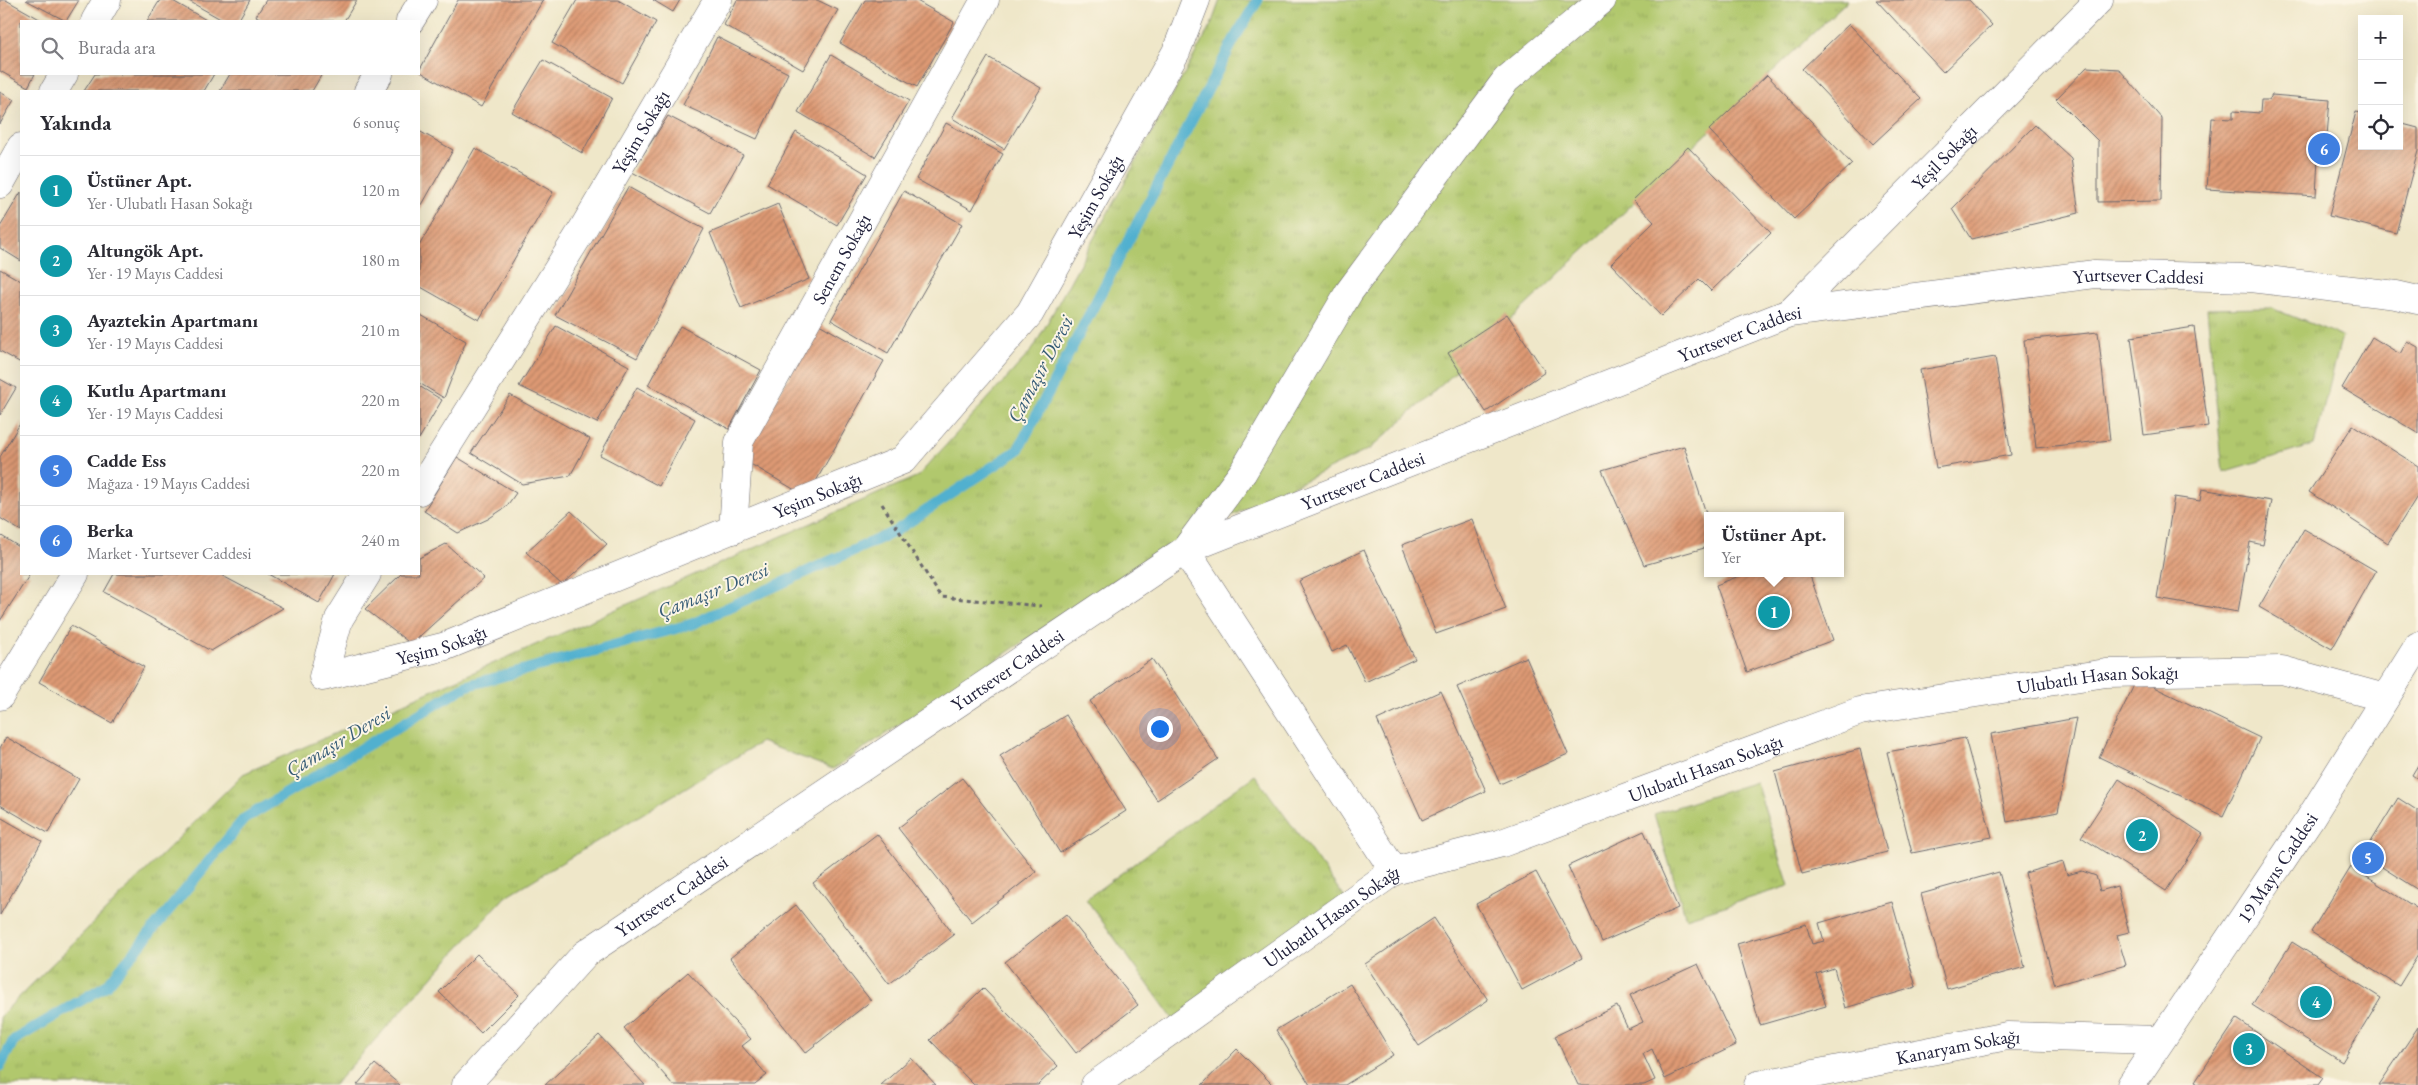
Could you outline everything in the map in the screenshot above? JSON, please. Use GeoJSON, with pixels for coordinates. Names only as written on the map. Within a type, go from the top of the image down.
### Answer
{"type":"FeatureCollection","features":[{"type":"Feature","properties":{"kind":"street"},"geometry":{"type":"LineString","coordinates":[[96,20],[108,0]]}},
{"type":"Feature","properties":{"kind":"street"},"geometry":{"type":"LineString","coordinates":[[411,20],[423,0]]}},
{"type":"Feature","properties":{"kind":"street","name":"Yeşim Sokağı"},"geometry":{"type":"LineString","coordinates":[[420,489],[581,232],[718,0]]}},
{"type":"Feature","properties":{"kind":"street","name":"Senem Sokağı"},"geometry":{"type":"LineString","coordinates":[[733,530],[739,442],[986,0]]}},
{"type":"Feature","properties":{"kind":"street","name":"Yeşim Sokağı"},"geometry":{"type":"LineString","coordinates":[[366,575],[339,619],[323,677],[446,646],[904,460],[1030,313],[1176,52],[1196,0]]}},
{"type":"Feature","properties":{"kind":"street"},"geometry":{"type":"LineString","coordinates":[[1394,871],[1185,550],[1243,472],[1349,292],[1506,80],[1602,0]]}},
{"type":"Feature","properties":{"kind":"street","name":"Yeşil Sokağı"},"geometry":{"type":"LineString","coordinates":[[1789,313],[2099,0]]}},
{"type":"Feature","properties":{"kind":"street"},"geometry":{"type":"LineString","coordinates":[[55,90],[63,75]]}},
{"type":"Feature","properties":{"kind":"street"},"geometry":{"type":"LineString","coordinates":[[369,90],[378,75]]}},
{"type":"Feature","properties":{"kind":"street"},"geometry":{"type":"LineString","coordinates":[[0,184],[20,149]]}},
{"type":"Feature","properties":{"kind":"street","name":"Yurtsever Caddesi"},"geometry":{"type":"LineString","coordinates":[[466,1085],[585,954],[1185,550],[1789,313],[2095,274],[2250,278],[2396,294],[2418,300]]}},
{"type":"Feature","properties":{"kind":"street"},"geometry":{"type":"LineString","coordinates":[[0,696],[74,575]]}},
{"type":"Feature","properties":{"kind":"street","name":"19 Mayıs Caddesi"},"geometry":{"type":"LineString","coordinates":[[2132,1085],[2160,1040],[2309,820],[2418,646]]}},
{"type":"Feature","properties":{"kind":"street","name":"Ulubatlı Hasan Sokağı"},"geometry":{"type":"LineString","coordinates":[[1095,1085],[1394,871],[1502,843],[1860,711],[2106,673],[2282,670],[2385,698]]}},
{"type":"Feature","properties":{"kind":"street","name":"Kanaryam Sokağı"},"geometry":{"type":"LineString","coordinates":[[1758,1085],[2007,1036],[2160,1040]]}},
{"type":"Feature","properties":{"kind":"path"},"geometry":{"type":"LineString","coordinates":[[885,510],[941,597],[1094,611]]}},
{"type":"Feature","properties":{"kind":"green space"},"geometry":{"type":"Polygon","coordinates":[[[1220,0],[1848,0],[1446,381],[1370,449],[1162,549],[833,769],[761,742],[505,897],[334,1085],[0,1085],[0,1018],[2,1014],[243,774],[918,476],[1033,349],[1211,25],[1220,0]]]}},
{"type":"Feature","properties":{"kind":"green space"},"geometry":{"type":"Polygon","coordinates":[[[2271,308],[2342,336],[2314,445],[2223,472],[2207,309],[2271,308]]]}},
{"type":"Feature","properties":{"kind":"green space"},"geometry":{"type":"Polygon","coordinates":[[[1255,775],[1345,898],[1176,1023],[1086,899],[1255,775]]]}},
{"type":"Feature","properties":{"kind":"green space"},"geometry":{"type":"Polygon","coordinates":[[[1756,782],[1789,886],[1686,918],[1654,814],[1756,782]]]}},
{"type":"Feature","properties":{"kind":"building"},"geometry":{"type":"Polygon","coordinates":[[[0,0],[6,0],[41,20],[20,20],[20,75],[34,75],[28,87],[0,71],[0,0]]]}},
{"type":"Feature","properties":{"kind":"building"},"geometry":{"type":"Polygon","coordinates":[[[26,0],[79,0],[67,20],[26,0]]]}},
{"type":"Feature","properties":{"kind":"building"},"geometry":{"type":"Polygon","coordinates":[[[160,0],[171,0],[206,20],[148,20],[160,0]]]}},
{"type":"Feature","properties":{"kind":"building"},"geometry":{"type":"Polygon","coordinates":[[[187,0],[250,0],[239,20],[222,20],[187,0]]]}},
{"type":"Feature","properties":{"kind":"building"},"geometry":{"type":"Polygon","coordinates":[[[266,0],[357,0],[345,20],[263,20],[256,16],[266,0]]]}},
{"type":"Feature","properties":{"kind":"building"},"geometry":{"type":"Polygon","coordinates":[[[458,0],[543,0],[481,107],[420,72],[458,0]]]}},
{"type":"Feature","properties":{"kind":"building"},"geometry":{"type":"Polygon","coordinates":[[[577,0],[618,0],[656,22],[622,83],[552,43],[577,0]]]}},
{"type":"Feature","properties":{"kind":"building"},"geometry":{"type":"Polygon","coordinates":[[[653,0],[680,0],[673,12],[653,0]]]}},
{"type":"Feature","properties":{"kind":"building"},"geometry":{"type":"Polygon","coordinates":[[[737,0],[817,0],[838,10],[803,70],[724,25],[737,0]]]}},
{"type":"Feature","properties":{"kind":"building"},"geometry":{"type":"Polygon","coordinates":[[[865,0],[915,0],[954,22],[917,87],[840,43],[865,0]]]}},
{"type":"Feature","properties":{"kind":"building"},"geometry":{"type":"Polygon","coordinates":[[[1876,0],[1969,0],[1992,25],[1943,72],[1876,0]]]}},
{"type":"Feature","properties":{"kind":"building"},"geometry":{"type":"Polygon","coordinates":[[[1849,24],[1921,99],[1873,144],[1802,69],[1849,24]]]}},
{"type":"Feature","properties":{"kind":"building"},"geometry":{"type":"Polygon","coordinates":[[[717,37],[788,73],[757,139],[683,105],[717,37]]]}},
{"type":"Feature","properties":{"kind":"building"},"geometry":{"type":"Polygon","coordinates":[[[831,55],[909,101],[875,157],[798,112],[831,55]]]}},
{"type":"Feature","properties":{"kind":"building"},"geometry":{"type":"Polygon","coordinates":[[[988,57],[1041,88],[1004,149],[952,118],[988,57]]]}},
{"type":"Feature","properties":{"kind":"building"},"geometry":{"type":"Polygon","coordinates":[[[543,60],[612,98],[582,153],[512,112],[543,60]]]}},
{"type":"Feature","properties":{"kind":"building"},"geometry":{"type":"Polygon","coordinates":[[[2087,67],[2119,69],[2162,119],[2161,201],[2098,202],[2098,141],[2056,99],[2087,67]]]}},
{"type":"Feature","properties":{"kind":"building"},"geometry":{"type":"Polygon","coordinates":[[[94,75],[213,75],[205,90],[85,90],[94,75]]]}},
{"type":"Feature","properties":{"kind":"building"},"geometry":{"type":"Polygon","coordinates":[[[229,75],[321,75],[313,90],[221,90],[229,75]]]}},
{"type":"Feature","properties":{"kind":"building"},"geometry":{"type":"Polygon","coordinates":[[[1767,75],[1852,164],[1794,219],[1709,130],[1767,75]]]}},
{"type":"Feature","properties":{"kind":"building"},"geometry":{"type":"Polygon","coordinates":[[[0,92],[14,100],[0,124],[0,92]]]}},
{"type":"Feature","properties":{"kind":"building"},"geometry":{"type":"Polygon","coordinates":[[[2272,95],[2330,100],[2327,136],[2319,138],[2316,196],[2207,189],[2212,118],[2233,119],[2233,111],[2260,113],[2261,100],[2269,100],[2272,95]]]}},
{"type":"Feature","properties":{"kind":"building"},"geometry":{"type":"Polygon","coordinates":[[[2356,112],[2358,112],[2358,150],[2403,150],[2403,124],[2418,128],[2418,151],[2396,233],[2329,216],[2356,112]]]}},
{"type":"Feature","properties":{"kind":"building"},"geometry":{"type":"Polygon","coordinates":[[[668,116],[743,155],[710,213],[632,172],[668,116]]]}},
{"type":"Feature","properties":{"kind":"building"},"geometry":{"type":"Polygon","coordinates":[[[946,123],[1003,154],[972,210],[916,179],[946,123]]]}},
{"type":"Feature","properties":{"kind":"building"},"geometry":{"type":"Polygon","coordinates":[[[2035,125],[2071,158],[2079,213],[1971,239],[1952,209],[2035,125]]]}},
{"type":"Feature","properties":{"kind":"building"},"geometry":{"type":"Polygon","coordinates":[[[420,132],[453,150],[420,208],[420,132]]]}},
{"type":"Feature","properties":{"kind":"building"},"geometry":{"type":"Polygon","coordinates":[[[796,132],[867,174],[837,225],[767,184],[796,132]]]}},
{"type":"Feature","properties":{"kind":"building"},"geometry":{"type":"Polygon","coordinates":[[[1688,147],[1771,233],[1711,291],[1699,279],[1661,316],[1611,264],[1654,222],[1633,200],[1688,147]]]}},
{"type":"Feature","properties":{"kind":"building"},"geometry":{"type":"Polygon","coordinates":[[[475,148],[553,192],[479,320],[420,287],[420,244],[475,148]]]}},
{"type":"Feature","properties":{"kind":"building"},"geometry":{"type":"Polygon","coordinates":[[[628,187],[704,229],[637,358],[555,315],[628,187]]]}},
{"type":"Feature","properties":{"kind":"building"},"geometry":{"type":"Polygon","coordinates":[[[904,191],[962,224],[888,353],[831,320],[904,191]]]}},
{"type":"Feature","properties":{"kind":"building"},"geometry":{"type":"Polygon","coordinates":[[[20,194],[20,260],[0,248],[0,227],[20,194]]]}},
{"type":"Feature","properties":{"kind":"building"},"geometry":{"type":"Polygon","coordinates":[[[778,204],[809,279],[741,308],[710,233],[778,204]]]}},
{"type":"Feature","properties":{"kind":"building"},"geometry":{"type":"Polygon","coordinates":[[[0,269],[20,280],[20,362],[0,351],[0,269]]]}},
{"type":"Feature","properties":{"kind":"building"},"geometry":{"type":"Polygon","coordinates":[[[1507,314],[1545,372],[1486,412],[1448,353],[1507,314]]]}},
{"type":"Feature","properties":{"kind":"building"},"geometry":{"type":"Polygon","coordinates":[[[420,315],[466,341],[444,398],[420,384],[420,315]]]}},
{"type":"Feature","properties":{"kind":"building"},"geometry":{"type":"Polygon","coordinates":[[[819,324],[884,361],[807,497],[742,459],[819,324]]]}},
{"type":"Feature","properties":{"kind":"building"},"geometry":{"type":"Polygon","coordinates":[[[556,326],[629,366],[597,423],[519,386],[556,326]]]}},
{"type":"Feature","properties":{"kind":"building"},"geometry":{"type":"Polygon","coordinates":[[[680,326],[761,370],[729,429],[648,385],[680,326]]]}},
{"type":"Feature","properties":{"kind":"building"},"geometry":{"type":"Polygon","coordinates":[[[2194,327],[2208,426],[2144,435],[2131,337],[2194,327]]]}},
{"type":"Feature","properties":{"kind":"building"},"geometry":{"type":"Polygon","coordinates":[[[2098,332],[2110,440],[2036,448],[2024,340],[2098,332]]]}},
{"type":"Feature","properties":{"kind":"building"},"geometry":{"type":"Polygon","coordinates":[[[2372,337],[2400,354],[2407,341],[2418,347],[2418,433],[2342,388],[2372,337]]]}},
{"type":"Feature","properties":{"kind":"building"},"geometry":{"type":"Polygon","coordinates":[[[1995,357],[2011,455],[1936,468],[1920,370],[1995,357]]]}},
{"type":"Feature","properties":{"kind":"building"},"geometry":{"type":"Polygon","coordinates":[[[0,379],[16,388],[0,415],[0,379]]]}},
{"type":"Feature","properties":{"kind":"building"},"geometry":{"type":"Polygon","coordinates":[[[420,387],[442,400],[420,437],[420,387]]]}},
{"type":"Feature","properties":{"kind":"building"},"geometry":{"type":"Polygon","coordinates":[[[637,387],[695,419],[659,486],[600,455],[637,387]]]}},
{"type":"Feature","properties":{"kind":"building"},"geometry":{"type":"Polygon","coordinates":[[[510,395],[590,439],[570,476],[522,484],[471,453],[510,395]]]}},
{"type":"Feature","properties":{"kind":"building"},"geometry":{"type":"Polygon","coordinates":[[[20,424],[20,530],[0,518],[0,457],[20,424]]]}},
{"type":"Feature","properties":{"kind":"building"},"geometry":{"type":"Polygon","coordinates":[[[2353,425],[2418,466],[2418,495],[2388,543],[2309,492],[2353,425]]]}},
{"type":"Feature","properties":{"kind":"building"},"geometry":{"type":"Polygon","coordinates":[[[1684,446],[1706,512],[1704,512],[1704,548],[1644,565],[1602,470],[1684,446]]]}},
{"type":"Feature","properties":{"kind":"building"},"geometry":{"type":"Polygon","coordinates":[[[457,457],[516,493],[506,507],[488,519],[458,533],[424,511],[457,457]]]}},
{"type":"Feature","properties":{"kind":"building"},"geometry":{"type":"Polygon","coordinates":[[[2202,489],[2271,501],[2263,545],[2250,542],[2238,612],[2157,598],[2174,497],[2200,501],[2202,489]]]}},
{"type":"Feature","properties":{"kind":"building"},"geometry":{"type":"Polygon","coordinates":[[[571,511],[607,544],[562,585],[526,552],[571,511]]]}},
{"type":"Feature","properties":{"kind":"building"},"geometry":{"type":"Polygon","coordinates":[[[1472,519],[1506,609],[1436,634],[1402,545],[1472,519]]]}},
{"type":"Feature","properties":{"kind":"building"},"geometry":{"type":"Polygon","coordinates":[[[2304,529],[2376,571],[2332,649],[2259,607],[2304,529]]]}},
{"type":"Feature","properties":{"kind":"building"},"geometry":{"type":"Polygon","coordinates":[[[0,535],[20,547],[20,575],[29,575],[0,621],[0,535]]]}},
{"type":"Feature","properties":{"kind":"building"},"geometry":{"type":"Polygon","coordinates":[[[446,544],[484,578],[411,644],[365,609],[400,575],[420,575],[420,557],[446,544]]]}},
{"type":"Feature","properties":{"kind":"building"},"geometry":{"type":"Polygon","coordinates":[[[1364,550],[1415,659],[1365,682],[1347,645],[1332,652],[1299,581],[1364,550]]]}},
{"type":"Feature","properties":{"kind":"building"},"geometry":{"type":"Polygon","coordinates":[[[113,575],[221,575],[283,608],[211,651],[104,592],[113,575]]]}},
{"type":"Feature","properties":{"kind":"building"},"geometry":{"type":"Polygon","coordinates":[[[270,575],[334,575],[319,603],[270,575]]]}},
{"type":"Feature","properties":{"kind":"building"},"geometry":{"type":"Polygon","coordinates":[[[1737,577],[1810,577],[1833,640],[1747,672],[1716,585],[1737,577]]]}},
{"type":"Feature","properties":{"kind":"building"},"geometry":{"type":"Polygon","coordinates":[[[71,626],[144,667],[112,723],[39,682],[71,626]]]}},
{"type":"Feature","properties":{"kind":"building"},"geometry":{"type":"Polygon","coordinates":[[[1526,657],[1568,754],[1500,784],[1457,687],[1526,657]]]}},
{"type":"Feature","properties":{"kind":"building"},"geometry":{"type":"Polygon","coordinates":[[[1152,659],[1218,759],[1157,800],[1090,701],[1152,659]]]}},
{"type":"Feature","properties":{"kind":"building"},"geometry":{"type":"Polygon","coordinates":[[[2137,679],[2260,738],[2223,816],[2099,757],[2137,679]]]}},
{"type":"Feature","properties":{"kind":"building"},"geometry":{"type":"Polygon","coordinates":[[[1441,691],[1486,791],[1422,820],[1377,720],[1441,691]]]}},
{"type":"Feature","properties":{"kind":"building"},"geometry":{"type":"Polygon","coordinates":[[[1066,715],[1126,811],[1060,853],[1000,756],[1066,715]]]}},
{"type":"Feature","properties":{"kind":"building"},"geometry":{"type":"Polygon","coordinates":[[[2076,718],[2058,812],[2007,822],[1991,734],[2076,718]]]}},
{"type":"Feature","properties":{"kind":"building"},"geometry":{"type":"Polygon","coordinates":[[[6,737],[79,779],[48,833],[0,805],[0,748],[6,737]]]}},
{"type":"Feature","properties":{"kind":"building"},"geometry":{"type":"Polygon","coordinates":[[[1965,738],[1992,837],[1912,853],[1887,752],[1965,738]]]}},
{"type":"Feature","properties":{"kind":"building"},"geometry":{"type":"Polygon","coordinates":[[[1860,749],[1887,852],[1802,874],[1775,772],[1860,749]]]}},
{"type":"Feature","properties":{"kind":"building"},"geometry":{"type":"Polygon","coordinates":[[[2418,765],[2418,779],[2412,775],[2418,765]]]}},
{"type":"Feature","properties":{"kind":"building"},"geometry":{"type":"Polygon","coordinates":[[[962,778],[1036,872],[972,922],[898,828],[962,778]]]}},
{"type":"Feature","properties":{"kind":"building"},"geometry":{"type":"Polygon","coordinates":[[[2119,779],[2203,834],[2166,891],[2081,837],[2119,779]]]}},
{"type":"Feature","properties":{"kind":"building"},"geometry":{"type":"Polygon","coordinates":[[[2398,798],[2418,811],[2418,890],[2363,855],[2398,798]]]}},
{"type":"Feature","properties":{"kind":"building"},"geometry":{"type":"Polygon","coordinates":[[[0,817],[42,841],[0,915],[0,817]]]}},
{"type":"Feature","properties":{"kind":"building"},"geometry":{"type":"Polygon","coordinates":[[[1644,831],[1678,908],[1602,942],[1568,866],[1644,831]]]}},
{"type":"Feature","properties":{"kind":"building"},"geometry":{"type":"Polygon","coordinates":[[[877,834],[954,935],[889,984],[813,883],[877,834]]]}},
{"type":"Feature","properties":{"kind":"building"},"geometry":{"type":"Polygon","coordinates":[[[2063,862],[2067,875],[2082,871],[2096,876],[2100,891],[2117,886],[2129,932],[2117,935],[2126,965],[2055,985],[2025,873],[2063,862]]]}},
{"type":"Feature","properties":{"kind":"building"},"geometry":{"type":"Polygon","coordinates":[[[2351,867],[2418,909],[2418,955],[2399,986],[2311,932],[2351,867]]]}},
{"type":"Feature","properties":{"kind":"building"},"geometry":{"type":"Polygon","coordinates":[[[1536,872],[1582,958],[1522,990],[1476,904],[1536,872]]]}},
{"type":"Feature","properties":{"kind":"building"},"geometry":{"type":"Polygon","coordinates":[[[1999,872],[2025,967],[1947,989],[1921,894],[1999,872]]]}},
{"type":"Feature","properties":{"kind":"building"},"geometry":{"type":"Polygon","coordinates":[[[1892,902],[1916,987],[1845,1008],[1834,968],[1816,974],[1826,1006],[1760,1025],[1737,944],[1806,924],[1812,944],[1824,941],[1819,923],[1892,902]]]}},
{"type":"Feature","properties":{"kind":"building"},"geometry":{"type":"Polygon","coordinates":[[[796,905],[871,1001],[805,1053],[730,958],[796,905]]]}},
{"type":"Feature","properties":{"kind":"building"},"geometry":{"type":"Polygon","coordinates":[[[1066,914],[1138,1005],[1076,1053],[1005,962],[1066,914]]]}},
{"type":"Feature","properties":{"kind":"building"},"geometry":{"type":"Polygon","coordinates":[[[1434,918],[1488,1000],[1419,1046],[1365,964],[1434,918]]]}},
{"type":"Feature","properties":{"kind":"building"},"geometry":{"type":"Polygon","coordinates":[[[2292,942],[2381,998],[2342,1062],[2252,1005],[2292,942]]]}},
{"type":"Feature","properties":{"kind":"building"},"geometry":{"type":"Polygon","coordinates":[[[477,954],[519,995],[481,1033],[439,992],[477,954]]]}},
{"type":"Feature","properties":{"kind":"building"},"geometry":{"type":"Polygon","coordinates":[[[1698,964],[1736,1045],[1665,1079],[1652,1049],[1643,1054],[1655,1080],[1644,1085],[1578,1085],[1555,1036],[1617,1006],[1628,1029],[1643,1022],[1630,995],[1698,964]]]}},
{"type":"Feature","properties":{"kind":"building"},"geometry":{"type":"Polygon","coordinates":[[[688,972],[751,1039],[742,1046],[767,1075],[755,1085],[673,1085],[624,1028],[688,972]]]}},
{"type":"Feature","properties":{"kind":"building"},"geometry":{"type":"Polygon","coordinates":[[[1350,984],[1393,1055],[1345,1085],[1310,1085],[1276,1030],[1350,984]]]}},
{"type":"Feature","properties":{"kind":"building"},"geometry":{"type":"Polygon","coordinates":[[[983,988],[1058,1066],[1038,1085],[974,1085],[930,1040],[983,988]]]}},
{"type":"Feature","properties":{"kind":"building"},"geometry":{"type":"Polygon","coordinates":[[[2237,1019],[2323,1078],[2318,1085],[2200,1085],[2195,1082],[2237,1019]]]}},
{"type":"Feature","properties":{"kind":"building"},"geometry":{"type":"Polygon","coordinates":[[[2418,1027],[2418,1085],[2379,1085],[2418,1027]]]}},
{"type":"Feature","properties":{"kind":"building"},"geometry":{"type":"Polygon","coordinates":[[[599,1035],[645,1085],[545,1085],[599,1035]]]}},
{"type":"Feature","properties":{"kind":"building"},"geometry":{"type":"Polygon","coordinates":[[[1237,1049],[1273,1085],[1202,1085],[1237,1049]]]}},
{"type":"Feature","properties":{"kind":"building"},"geometry":{"type":"Polygon","coordinates":[[[911,1058],[936,1085],[881,1085],[911,1058]]]}},
{"type":"Feature","properties":{"kind":"building"},"geometry":{"type":"Polygon","coordinates":[[[375,1064],[400,1085],[357,1085],[375,1064]]]}},
{"type":"Feature","properties":{"kind":"waterway","name":"Çamaşır Deresi"},"geometry":{"type":"LineString","coordinates":[[0,1066],[14,1040],[107,985],[244,819],[466,686],[692,624],[894,532],[1018,450],[1236,36],[1258,0]]}},
{"type":"Feature","properties":{"kind":"place","name":"Berka"},"geometry":{"type":"Point","coordinates":[2324,149]}},
{"type":"Feature","properties":{"kind":"place","name":"Üstüner Apt."},"geometry":{"type":"Point","coordinates":[1774,612]}},
{"type":"Feature","properties":{"kind":"place","name":"Altungök Apt."},"geometry":{"type":"Point","coordinates":[2142,835]}},
{"type":"Feature","properties":{"kind":"place","name":"Cadde Ess"},"geometry":{"type":"Point","coordinates":[2368,858]}},
{"type":"Feature","properties":{"kind":"place","name":"Kutlu Apartmanı"},"geometry":{"type":"Point","coordinates":[2316,1002]}},
{"type":"Feature","properties":{"kind":"place","name":"Ayaztekin Apartmanı"},"geometry":{"type":"Point","coordinates":[2249,1049]}}]}
